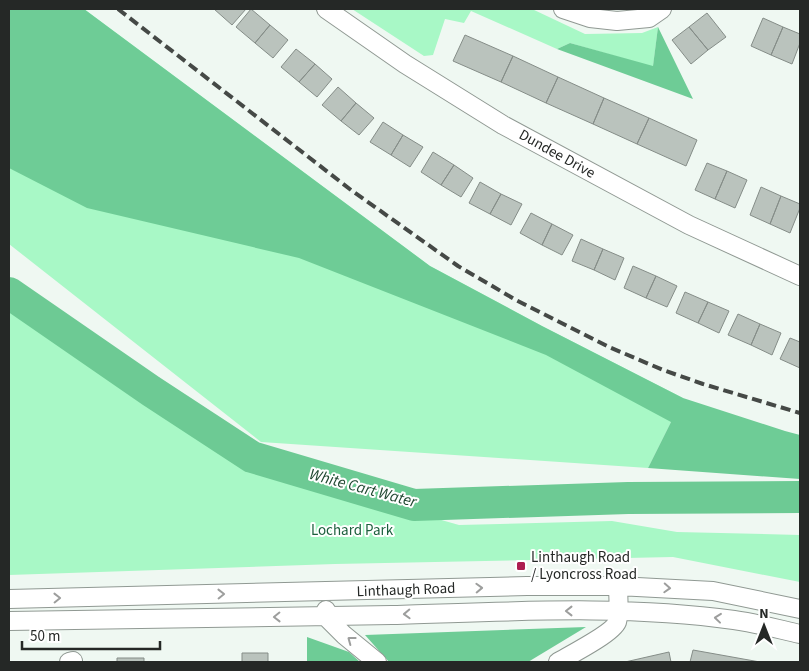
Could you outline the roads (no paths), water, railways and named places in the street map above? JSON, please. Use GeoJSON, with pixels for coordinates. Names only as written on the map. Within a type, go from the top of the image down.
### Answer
{"type":"FeatureCollection","features":[{"type":"Feature","properties":{"kind":"street","name":"Dundee Drive"},"geometry":{"type":"LineString","coordinates":[[326,9],[404,64],[503,125],[689,225],[800,276]]}},
{"type":"Feature","properties":{"kind":"street"},"geometry":{"type":"LineString","coordinates":[[563,9],[590,18],[617,22],[649,18],[662,9]]}},
{"type":"Feature","properties":{"kind":"street","name":"Linthaugh Road"},"geometry":{"type":"LineString","coordinates":[[9,599],[527,586],[618,586],[714,591],[800,609]]}},
{"type":"Feature","properties":{"kind":"street"},"geometry":{"type":"LineString","coordinates":[[558,662],[611,630],[616,623],[618,611],[618,586]]}},
{"type":"Feature","properties":{"kind":"street"},"geometry":{"type":"LineString","coordinates":[[325,592],[326,617],[344,635],[377,662]]}},
{"type":"Feature","properties":{"kind":"street","name":"Linthaugh Road"},"geometry":{"type":"LineString","coordinates":[[9,621],[618,611],[735,620],[800,634]]}},
{"type":"Feature","properties":{"kind":"waterway","name":"White Cart Water"},"geometry":{"type":"LineString","coordinates":[[9,293],[151,391],[252,457],[414,505],[628,498],[800,497]]}},
{"type":"Feature","properties":{"kind":"railway"},"geometry":{"type":"LineString","coordinates":[[118,9],[351,190],[458,266],[516,300],[609,347],[663,370],[703,384],[800,413]]}},
{"type":"Feature","properties":{"kind":"place","name":"Linthaugh Road / Lyoncross Road"},"geometry":{"type":"Point","coordinates":[521,566]}},
{"type":"Feature","properties":{"kind":"park label","name":"Lochard Park"},"geometry":{"type":"Point","coordinates":[352,530]}}]}
